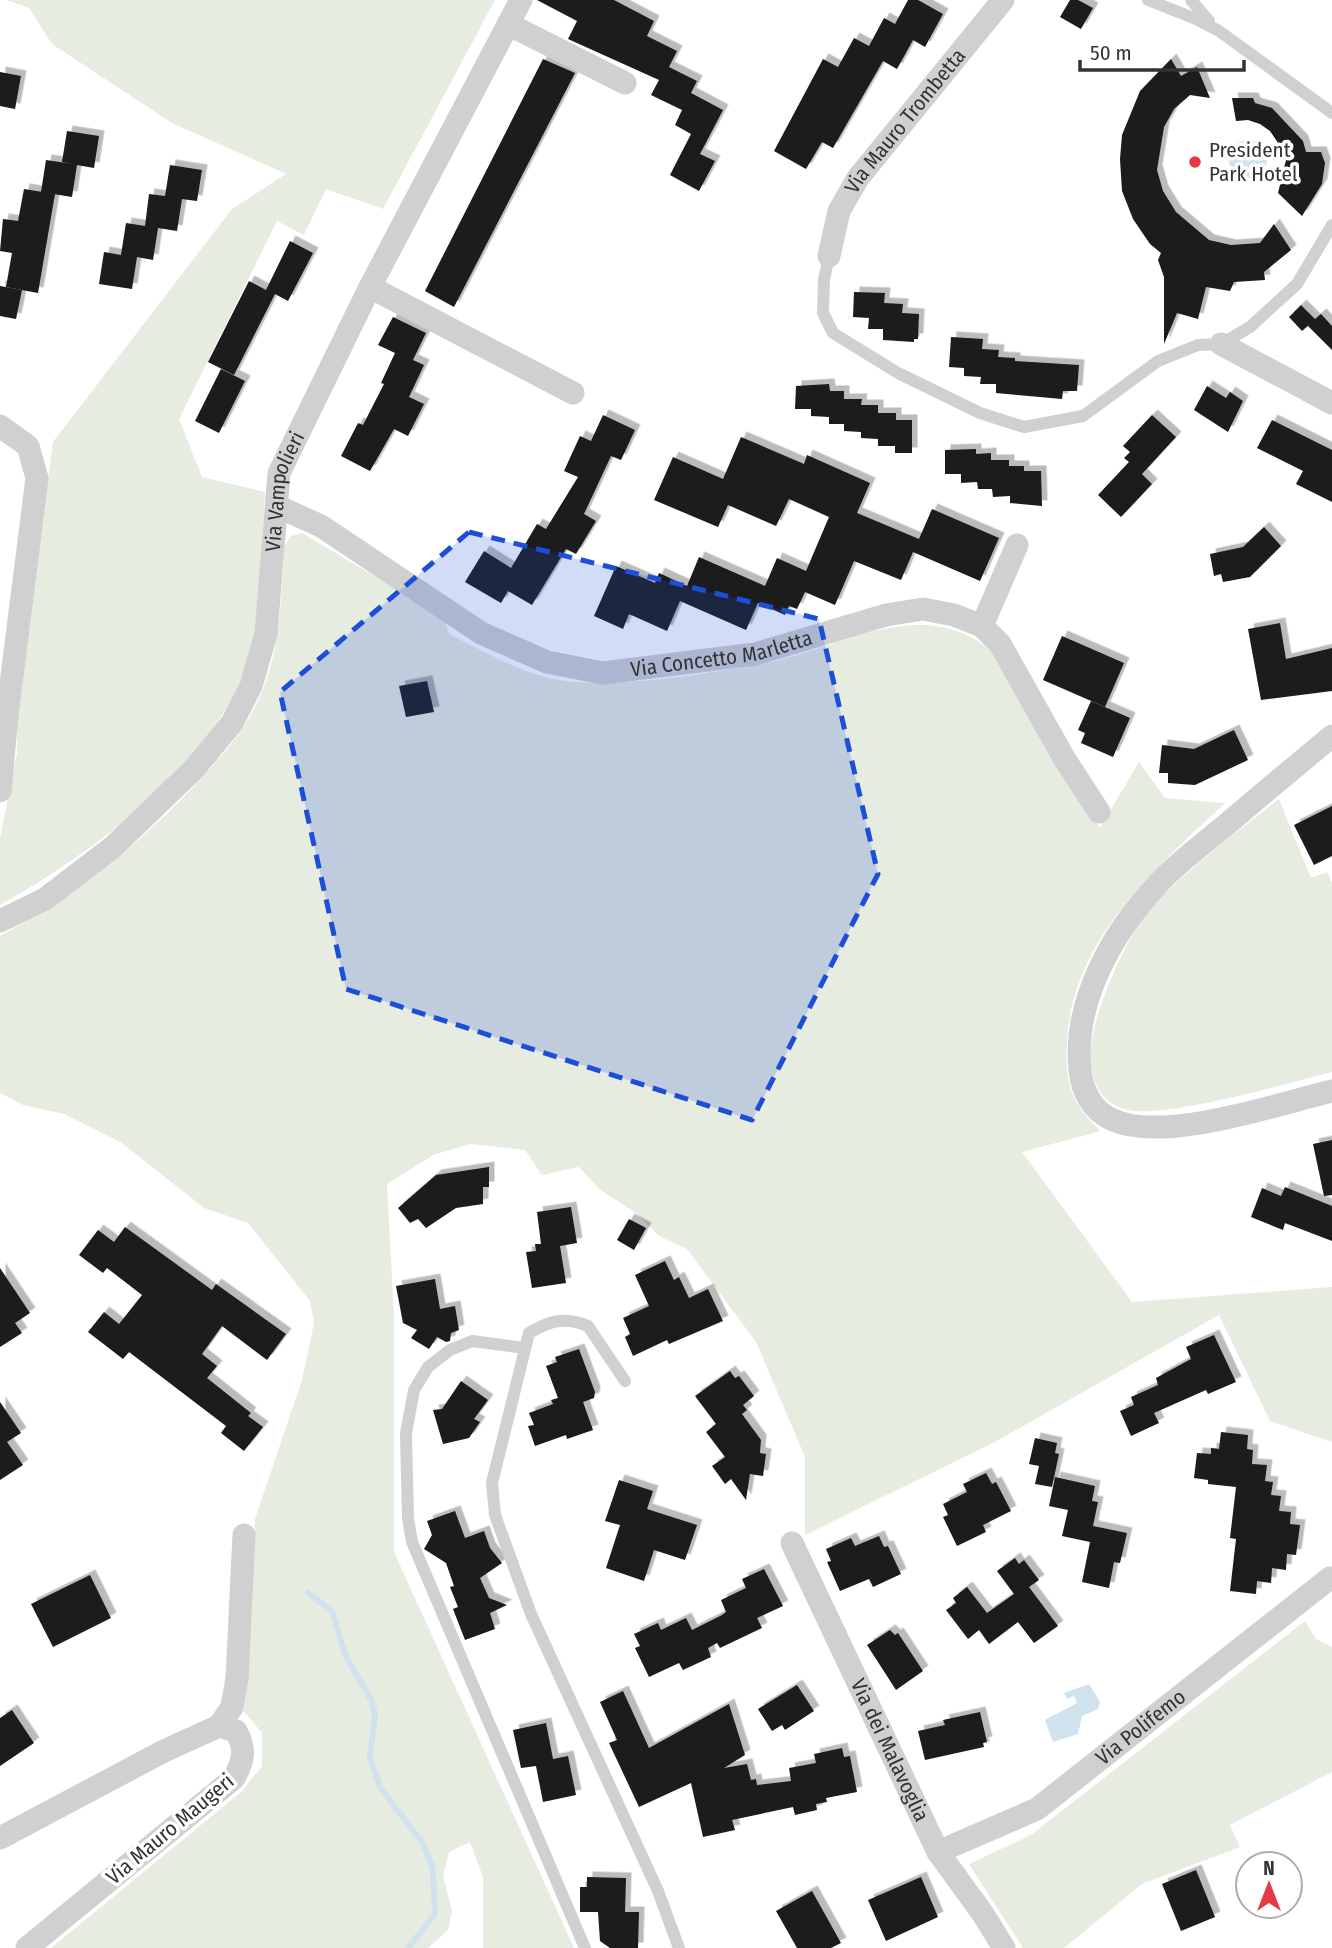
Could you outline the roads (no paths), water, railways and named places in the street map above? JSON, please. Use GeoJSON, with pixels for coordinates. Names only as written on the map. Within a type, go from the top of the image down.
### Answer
{"type":"FeatureCollection","features":[{"type":"Feature","properties":{"kind":"street","name":"Via Vampolieri"},"geometry":{"type":"LineString","coordinates":[[0,920],[45,899],[113,847],[176,787],[232,723],[251,686],[266,634],[279,473],[370,287],[521,0]]}},
{"type":"Feature","properties":{"kind":"street","name":"Via Mauro Trombetta"},"geometry":{"type":"LineString","coordinates":[[830,256],[839,211],[858,177],[1003,0]]}},
{"type":"Feature","properties":{"kind":"street"},"geometry":{"type":"LineString","coordinates":[[508,24],[625,83]]}},
{"type":"Feature","properties":{"kind":"street"},"geometry":{"type":"LineString","coordinates":[[370,287],[573,393]]}},
{"type":"Feature","properties":{"kind":"street"},"geometry":{"type":"LineString","coordinates":[[1221,344],[1332,403]]}},
{"type":"Feature","properties":{"kind":"street"},"geometry":{"type":"LineString","coordinates":[[0,426],[28,446],[37,478],[7,648],[0,790]]}},
{"type":"Feature","properties":{"kind":"street","name":"Via Concetto Marletta"},"geometry":{"type":"LineString","coordinates":[[277,506],[321,526],[481,633],[547,662],[603,673],[755,654],[886,615],[923,609],[982,626]]}},
{"type":"Feature","properties":{"kind":"street"},"geometry":{"type":"LineString","coordinates":[[1017,545],[982,626],[1000,644],[1064,758],[1099,812]]}},
{"type":"Feature","properties":{"kind":"street"},"geometry":{"type":"LineString","coordinates":[[1332,736],[1173,868],[1122,927],[1097,975],[1082,1018],[1078,1054],[1082,1086],[1092,1105],[1113,1120],[1139,1125],[1184,1126],[1332,1091]]}},
{"type":"Feature","properties":{"kind":"street"},"geometry":{"type":"LineString","coordinates":[[0,1838],[164,1751],[219,1726],[232,1707],[237,1678],[244,1535]]}},
{"type":"Feature","properties":{"kind":"street","name":"Via dei Malavoglia"},"geometry":{"type":"LineString","coordinates":[[792,1544],[938,1852],[983,1913],[1004,1948]]}},
{"type":"Feature","properties":{"kind":"street","name":"Via Polifemo"},"geometry":{"type":"LineString","coordinates":[[938,1852],[1037,1809],[1330,1578]]}},
{"type":"Feature","properties":{"kind":"street","name":"Via Mauro Maugeri"},"geometry":{"type":"LineString","coordinates":[[27,1948],[234,1777],[243,1761],[243,1744],[236,1731],[219,1726]]}},
{"type":"Feature","properties":{"kind":"lane"},"geometry":{"type":"LineString","coordinates":[[1148,0],[1219,31]]}},
{"type":"Feature","properties":{"kind":"lane"},"geometry":{"type":"LineString","coordinates":[[1191,0],[1219,31],[1332,113]]}},
{"type":"Feature","properties":{"kind":"lane"},"geometry":{"type":"LineString","coordinates":[[830,256],[824,280],[823,313],[833,333],[898,373],[980,413],[1024,427],[1083,416],[1158,361],[1198,345],[1221,344],[1250,327],[1297,284],[1332,225]]}},
{"type":"Feature","properties":{"kind":"lane"},"geometry":{"type":"LineString","coordinates":[[625,1381],[597,1335],[578,1322],[564,1320],[546,1323],[529,1333],[492,1483],[495,1515],[531,1614],[658,1891],[679,1948]]}},
{"type":"Feature","properties":{"kind":"lane"},"geometry":{"type":"LineString","coordinates":[[525,1348],[472,1341],[450,1350],[428,1367],[414,1390],[406,1433],[408,1518],[412,1542],[585,1948]]}},
{"type":"Feature","properties":{"kind":"water"},"geometry":{"type":"Polygon","coordinates":[[[1248,140],[1262,145],[1267,159],[1262,173],[1248,178],[1234,173],[1229,159],[1234,145],[1248,140]]]}},
{"type":"Feature","properties":{"kind":"water"},"geometry":{"type":"Polygon","coordinates":[[[1089,1684],[1100,1702],[1098,1709],[1082,1716],[1078,1734],[1053,1742],[1045,1720],[1077,1703],[1074,1696],[1067,1699],[1064,1693],[1089,1684]]]}},
{"type":"Feature","properties":{"kind":"waterway"},"geometry":{"type":"LineString","coordinates":[[308,1593],[332,1611],[346,1657],[371,1699],[375,1715],[370,1758],[380,1787],[424,1845],[433,1870],[435,1914],[408,1948]]}},
{"type":"Feature","properties":{"kind":"place","name":"President Park Hotel"},"geometry":{"type":"Point","coordinates":[1195,162]}}]}
